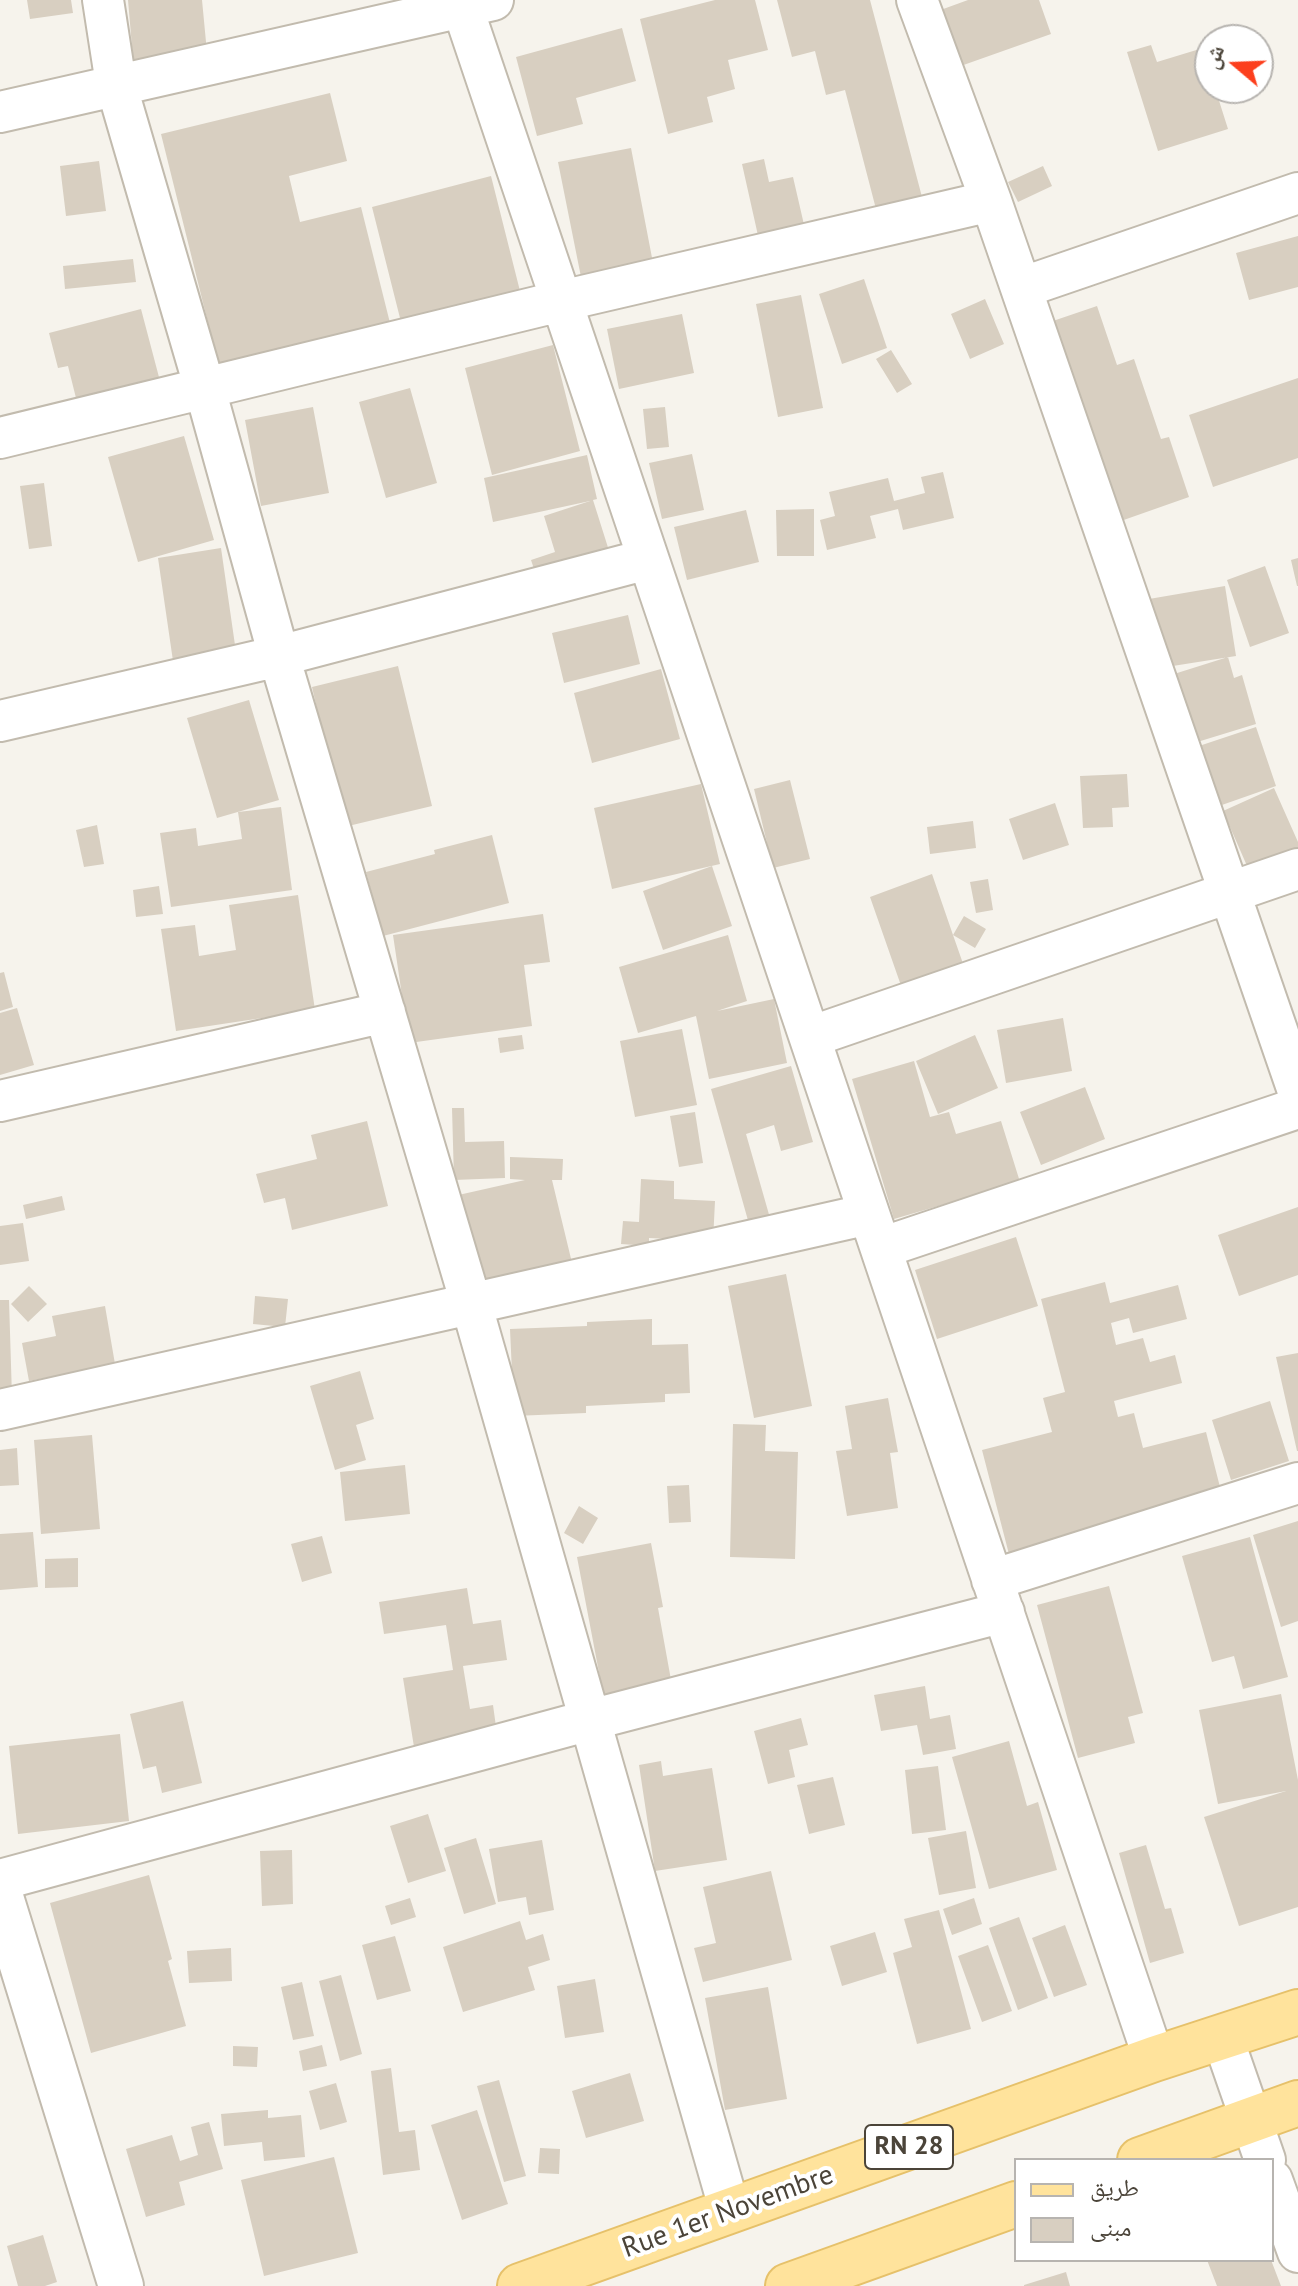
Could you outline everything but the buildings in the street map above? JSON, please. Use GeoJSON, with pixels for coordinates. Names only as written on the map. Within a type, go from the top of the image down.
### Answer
{"type":"FeatureCollection","features":[{"type":"Feature","properties":{"kind":"main road","name":"Rue 1er Novembre"},"geometry":{"type":"LineString","coordinates":[[520,2286],[1154,2059],[1298,2012]]}},
{"type":"Feature","properties":{"kind":"main road"},"geometry":{"type":"LineString","coordinates":[[1152,2158],[1258,2140],[1298,2103]]}},
{"type":"Feature","properties":{"kind":"main road"},"geometry":{"type":"LineString","coordinates":[[788,2286],[1014,2205]]}},
{"type":"Feature","properties":{"kind":"street"},"geometry":{"type":"LineString","coordinates":[[103,0],[116,84],[279,656],[471,1303],[730,2211]]}},
{"type":"Feature","properties":{"kind":"street"},"geometry":{"type":"LineString","coordinates":[[917,0],[991,201],[1298,1091]]}},
{"type":"Feature","properties":{"kind":"street"},"geometry":{"type":"LineString","coordinates":[[0,112],[472,2],[561,301],[1154,2059]]}},
{"type":"Feature","properties":{"kind":"street"},"geometry":{"type":"LineString","coordinates":[[1021,288],[1298,193]]}},
{"type":"Feature","properties":{"kind":"street"},"geometry":{"type":"LineString","coordinates":[[0,438],[561,301],[991,201]]}},
{"type":"Feature","properties":{"kind":"street"},"geometry":{"type":"LineString","coordinates":[[0,721],[279,656],[648,559]]}},
{"type":"Feature","properties":{"kind":"street"},"geometry":{"type":"LineString","coordinates":[[810,1037],[1298,869]]}},
{"type":"Feature","properties":{"kind":"street"},"geometry":{"type":"LineString","coordinates":[[0,1101],[385,1012]]}},
{"type":"Feature","properties":{"kind":"street"},"geometry":{"type":"LineString","coordinates":[[0,1410],[471,1303],[875,1231],[1298,1108]]}},
{"type":"Feature","properties":{"kind":"street"},"geometry":{"type":"LineString","coordinates":[[0,1880],[590,1720],[998,1596],[1298,1483]]}},
{"type":"Feature","properties":{"kind":"street"},"geometry":{"type":"LineString","coordinates":[[0,1894],[121,2286]]}},
{"type":"Feature","properties":{"kind":"street"},"geometry":{"type":"LineString","coordinates":[[1222,2036],[1258,2140]]}},
{"type":"Feature","properties":{"kind":"street"},"geometry":{"type":"LineString","coordinates":[[1274,2186],[1298,2252]]}}]}
